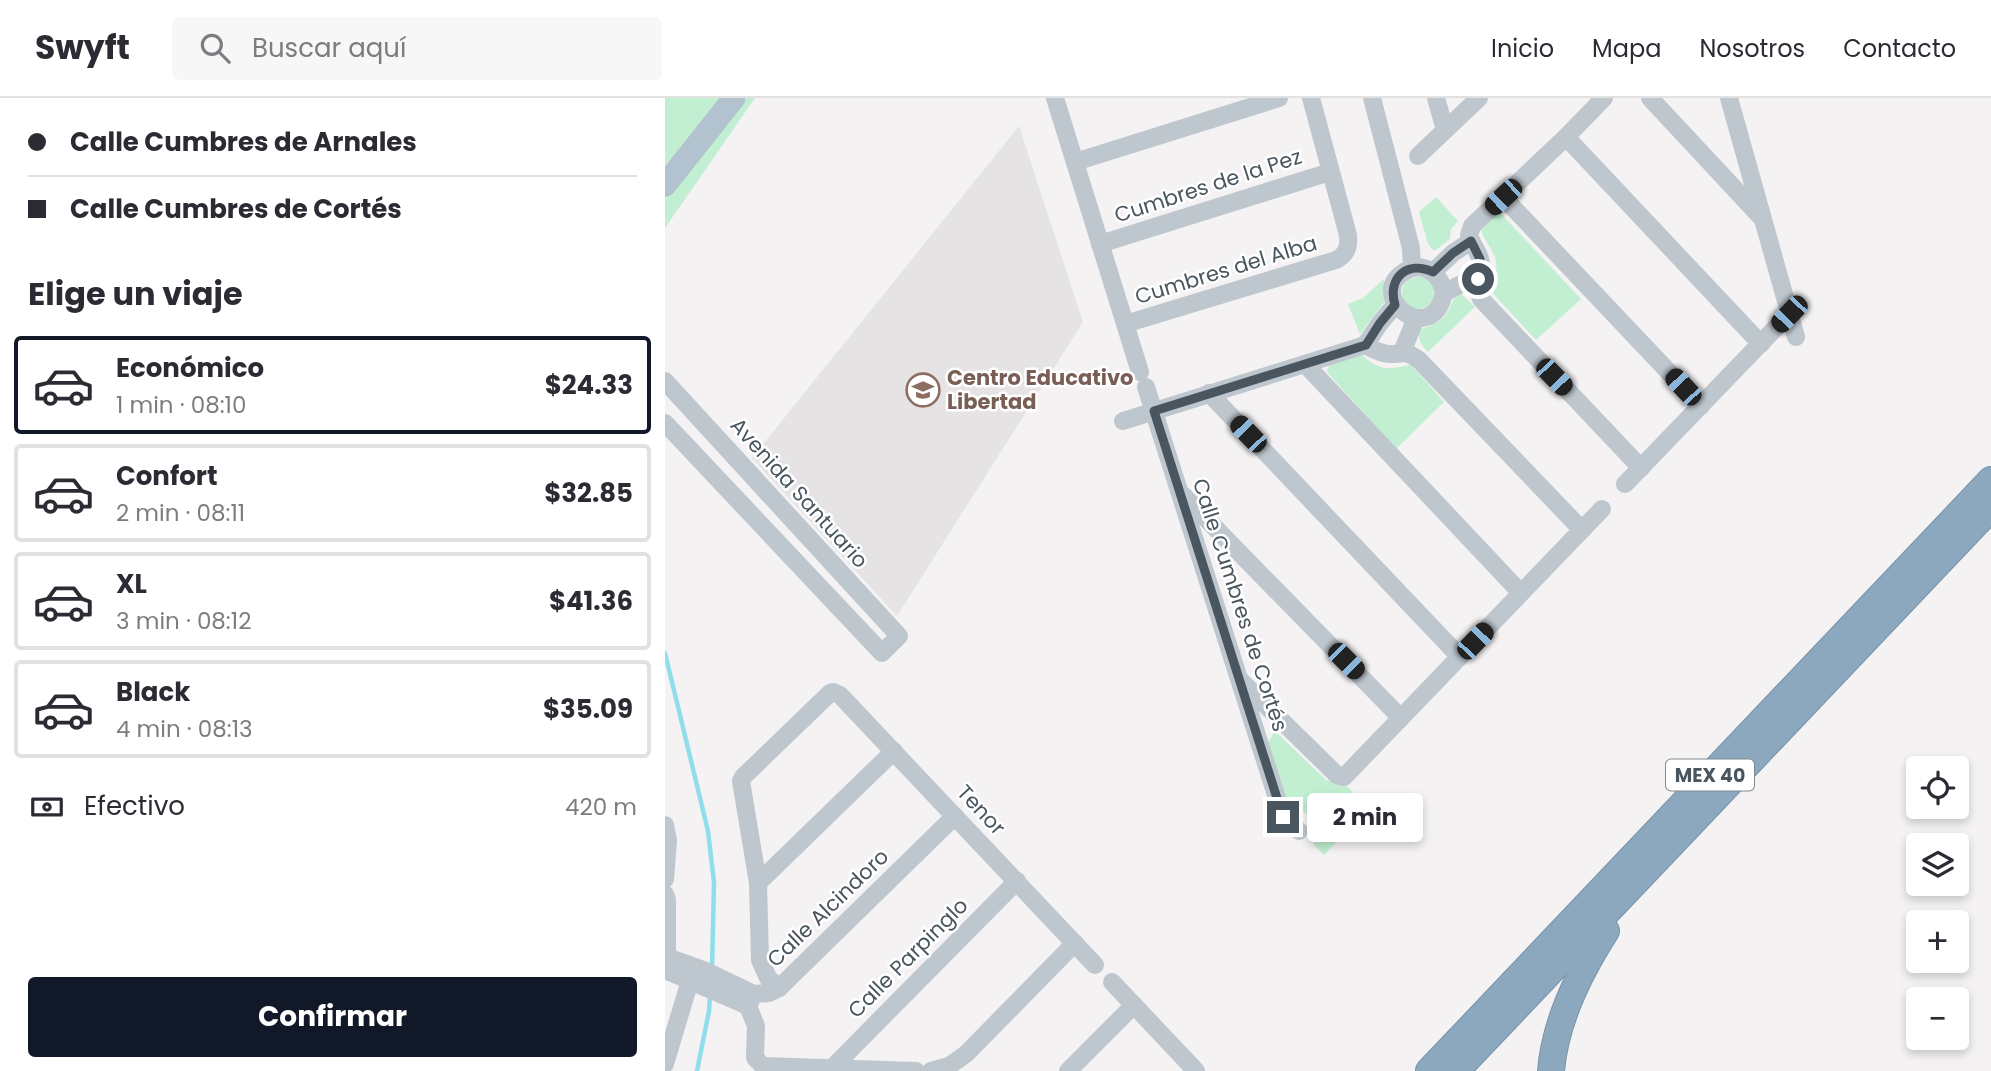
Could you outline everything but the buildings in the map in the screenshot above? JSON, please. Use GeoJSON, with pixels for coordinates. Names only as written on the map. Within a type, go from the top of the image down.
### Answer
{"type":"FeatureCollection","features":[{"type":"Feature","properties":{"kind":"highway","name":"MEX 40"},"geometry":{"type":"LineString","coordinates":[[1429,1071],[1991,480]]}},
{"type":"Feature","properties":{"kind":"highway","name":"MEX 40"},"geometry":{"type":"LineString","coordinates":[[1456,1071],[1991,508]]}},
{"type":"Feature","properties":{"kind":"highway"},"geometry":{"type":"LineString","coordinates":[[1551,1071],[1553,1050],[1563,1017],[1586,962],[1637,882]]}},
{"type":"Feature","properties":{"kind":"main road"},"geometry":{"type":"LineString","coordinates":[[665,185],[734,98]]}},
{"type":"Feature","properties":{"kind":"street","name":"Cumbres del Alba"},"geometry":{"type":"LineString","coordinates":[[1055,98],[1143,379]]}},
{"type":"Feature","properties":{"kind":"street"},"geometry":{"type":"LineString","coordinates":[[1075,162],[1279,98]]}},
{"type":"Feature","properties":{"kind":"street","name":"Cumbres del Alba"},"geometry":{"type":"LineString","coordinates":[[1125,324],[1341,257],[1348,248],[1348,235],[1311,98]]}},
{"type":"Feature","properties":{"kind":"street"},"geometry":{"type":"LineString","coordinates":[[1372,98],[1412,248],[1412,268]]}},
{"type":"Feature","properties":{"kind":"street"},"geometry":{"type":"LineString","coordinates":[[1436,98],[1445,130]]}},
{"type":"Feature","properties":{"kind":"street"},"geometry":{"type":"LineString","coordinates":[[1418,156],[1479,98]]}},
{"type":"Feature","properties":{"kind":"street"},"geometry":{"type":"LineString","coordinates":[[1604,98],[1470,229],[1469,235],[1480,259],[1479,294],[1485,303],[1641,468]]}},
{"type":"Feature","properties":{"kind":"street"},"geometry":{"type":"LineString","coordinates":[[1650,98],[1762,219]]}},
{"type":"Feature","properties":{"kind":"street"},"geometry":{"type":"LineString","coordinates":[[1729,98],[1796,337]]}},
{"type":"Feature","properties":{"kind":"street"},"geometry":{"type":"LineString","coordinates":[[1566,137],[1761,344]]}},
{"type":"Feature","properties":{"kind":"street","name":"Cumbres de la Pez"},"geometry":{"type":"LineString","coordinates":[[1100,244],[1330,172]]}},
{"type":"Feature","properties":{"kind":"street"},"geometry":{"type":"LineString","coordinates":[[1503,197],[1701,406]]}},
{"type":"Feature","properties":{"kind":"street"},"geometry":{"type":"LineString","coordinates":[[1433,272],[1471,241]]}},
{"type":"Feature","properties":{"kind":"street"},"geometry":{"type":"LineString","coordinates":[[1419,267],[1433,272],[1439,278],[1444,293],[1442,302],[1432,314],[1416,318],[1401,312],[1395,305],[1395,283],[1405,271],[1412,268],[1419,267]]}},
{"type":"Feature","properties":{"kind":"street"},"geometry":{"type":"LineString","coordinates":[[1444,293],[1465,282],[1478,279]]}},
{"type":"Feature","properties":{"kind":"street"},"geometry":{"type":"LineString","coordinates":[[1366,345],[1395,305]]}},
{"type":"Feature","properties":{"kind":"street"},"geometry":{"type":"LineString","coordinates":[[1626,484],[1789,314]]}},
{"type":"Feature","properties":{"kind":"street"},"geometry":{"type":"LineString","coordinates":[[1402,352],[1416,318]]}},
{"type":"Feature","properties":{"kind":"street"},"geometry":{"type":"LineString","coordinates":[[1123,421],[1366,345],[1388,354],[1402,352],[1419,360],[1582,530]]}},
{"type":"Feature","properties":{"kind":"street"},"geometry":{"type":"LineString","coordinates":[[1305,364],[1521,593]]}},
{"type":"Feature","properties":{"kind":"street","name":"Calle Cumbres de Cortés"},"geometry":{"type":"LineString","coordinates":[[1143,379],[1283,817],[1299,831]]}},
{"type":"Feature","properties":{"kind":"street","name":"Avenida Santuario"},"geometry":{"type":"LineString","coordinates":[[665,380],[899,636],[882,653],[665,423]]}},
{"type":"Feature","properties":{"kind":"street"},"geometry":{"type":"LineString","coordinates":[[1209,393],[1460,657]]}},
{"type":"Feature","properties":{"kind":"street"},"geometry":{"type":"LineString","coordinates":[[1180,492],[1401,718]]}},
{"type":"Feature","properties":{"kind":"street"},"geometry":{"type":"LineString","coordinates":[[1241,681],[1336,775],[1346,775],[1602,509]]}},
{"type":"Feature","properties":{"kind":"street","name":"Tenor"},"geometry":{"type":"LineString","coordinates":[[758,883],[741,783],[743,776],[833,692],[840,695],[894,751],[1095,965]]}},
{"type":"Feature","properties":{"kind":"street"},"geometry":{"type":"LineString","coordinates":[[779,988],[768,978],[760,960],[758,883],[894,751]]}},
{"type":"Feature","properties":{"kind":"street","name":"Calle Alcindoro"},"geometry":{"type":"LineString","coordinates":[[751,1000],[779,988],[955,816]]}},
{"type":"Feature","properties":{"kind":"street"},"geometry":{"type":"LineString","coordinates":[[665,825],[669,840],[665,879]]}},
{"type":"Feature","properties":{"kind":"street","name":"Calle Parpinglo"},"geometry":{"type":"LineString","coordinates":[[832,1068],[1017,881]]}},
{"type":"Feature","properties":{"kind":"street"},"geometry":{"type":"LineString","coordinates":[[665,894],[666,963],[751,1000],[756,1026],[755,1058],[763,1066],[916,1071]]}},
{"type":"Feature","properties":{"kind":"street"},"geometry":{"type":"LineString","coordinates":[[931,1071],[949,1066],[966,1054],[1075,943]]}},
{"type":"Feature","properties":{"kind":"street"},"geometry":{"type":"LineString","coordinates":[[665,1064],[698,976]]}},
{"type":"Feature","properties":{"kind":"street"},"geometry":{"type":"LineString","coordinates":[[1112,982],[1193,1070]]}},
{"type":"Feature","properties":{"kind":"street"},"geometry":{"type":"LineString","coordinates":[[1068,1071],[1134,1005]]}},
{"type":"Feature","properties":{"kind":"shaded area","name":"Centro Educativo Libertad"},"geometry":{"type":"Polygon","coordinates":[[[1019,126],[1083,322],[897,616],[752,458],[1019,126]]]}},
{"type":"Feature","properties":{"kind":"green space"},"geometry":{"type":"Polygon","coordinates":[[[665,98],[755,98],[665,228],[665,98]]]}},
{"type":"Feature","properties":{"kind":"green space"},"geometry":{"type":"Polygon","coordinates":[[[1436,197],[1458,221],[1451,229],[1450,239],[1433,250],[1428,244],[1419,212],[1436,197]]]}},
{"type":"Feature","properties":{"kind":"green space"},"geometry":{"type":"Polygon","coordinates":[[[1497,213],[1503,216],[1581,299],[1536,340],[1488,288],[1496,261],[1481,230],[1497,213]]]}},
{"type":"Feature","properties":{"kind":"green space"},"geometry":{"type":"Polygon","coordinates":[[[1418,277],[1429,282],[1434,293],[1429,304],[1418,309],[1407,304],[1402,293],[1407,282],[1418,277]]]}},
{"type":"Feature","properties":{"kind":"green space"},"geometry":{"type":"Polygon","coordinates":[[[1384,279],[1385,301],[1360,334],[1348,304],[1363,298],[1384,279]]]}},
{"type":"Feature","properties":{"kind":"green space"},"geometry":{"type":"Polygon","coordinates":[[[1461,294],[1475,307],[1428,352],[1420,342],[1421,329],[1442,319],[1461,294]]]}},
{"type":"Feature","properties":{"kind":"green space"},"geometry":{"type":"Polygon","coordinates":[[[1360,353],[1383,368],[1411,365],[1444,402],[1396,449],[1327,372],[1335,361],[1360,353]]]}},
{"type":"Feature","properties":{"kind":"green space"},"geometry":{"type":"Polygon","coordinates":[[[1277,733],[1326,780],[1343,783],[1369,808],[1324,855],[1313,844],[1318,831],[1314,821],[1304,812],[1289,808],[1268,743],[1273,734],[1277,733]]]}},
{"type":"Feature","properties":{"kind":"waterway"},"geometry":{"type":"LineString","coordinates":[[665,653],[708,831],[714,882],[712,969]]}},
{"type":"Feature","properties":{"kind":"waterway"},"geometry":{"type":"LineString","coordinates":[[697,1071],[710,995]]}},
{"type":"Feature","properties":{"kind":"place","name":"Centro Educativo Libertad"},"geometry":{"type":"Point","coordinates":[923,390]}},
{"type":"Feature","properties":{"kind":"route"},"geometry":{"type":"LineString","coordinates":[[1283,817],[1154,411],[1366,345],[1395,305],[1393,290],[1399,276],[1419,267],[1433,272],[1471,241],[1481,264],[1478,279]]}}]}
